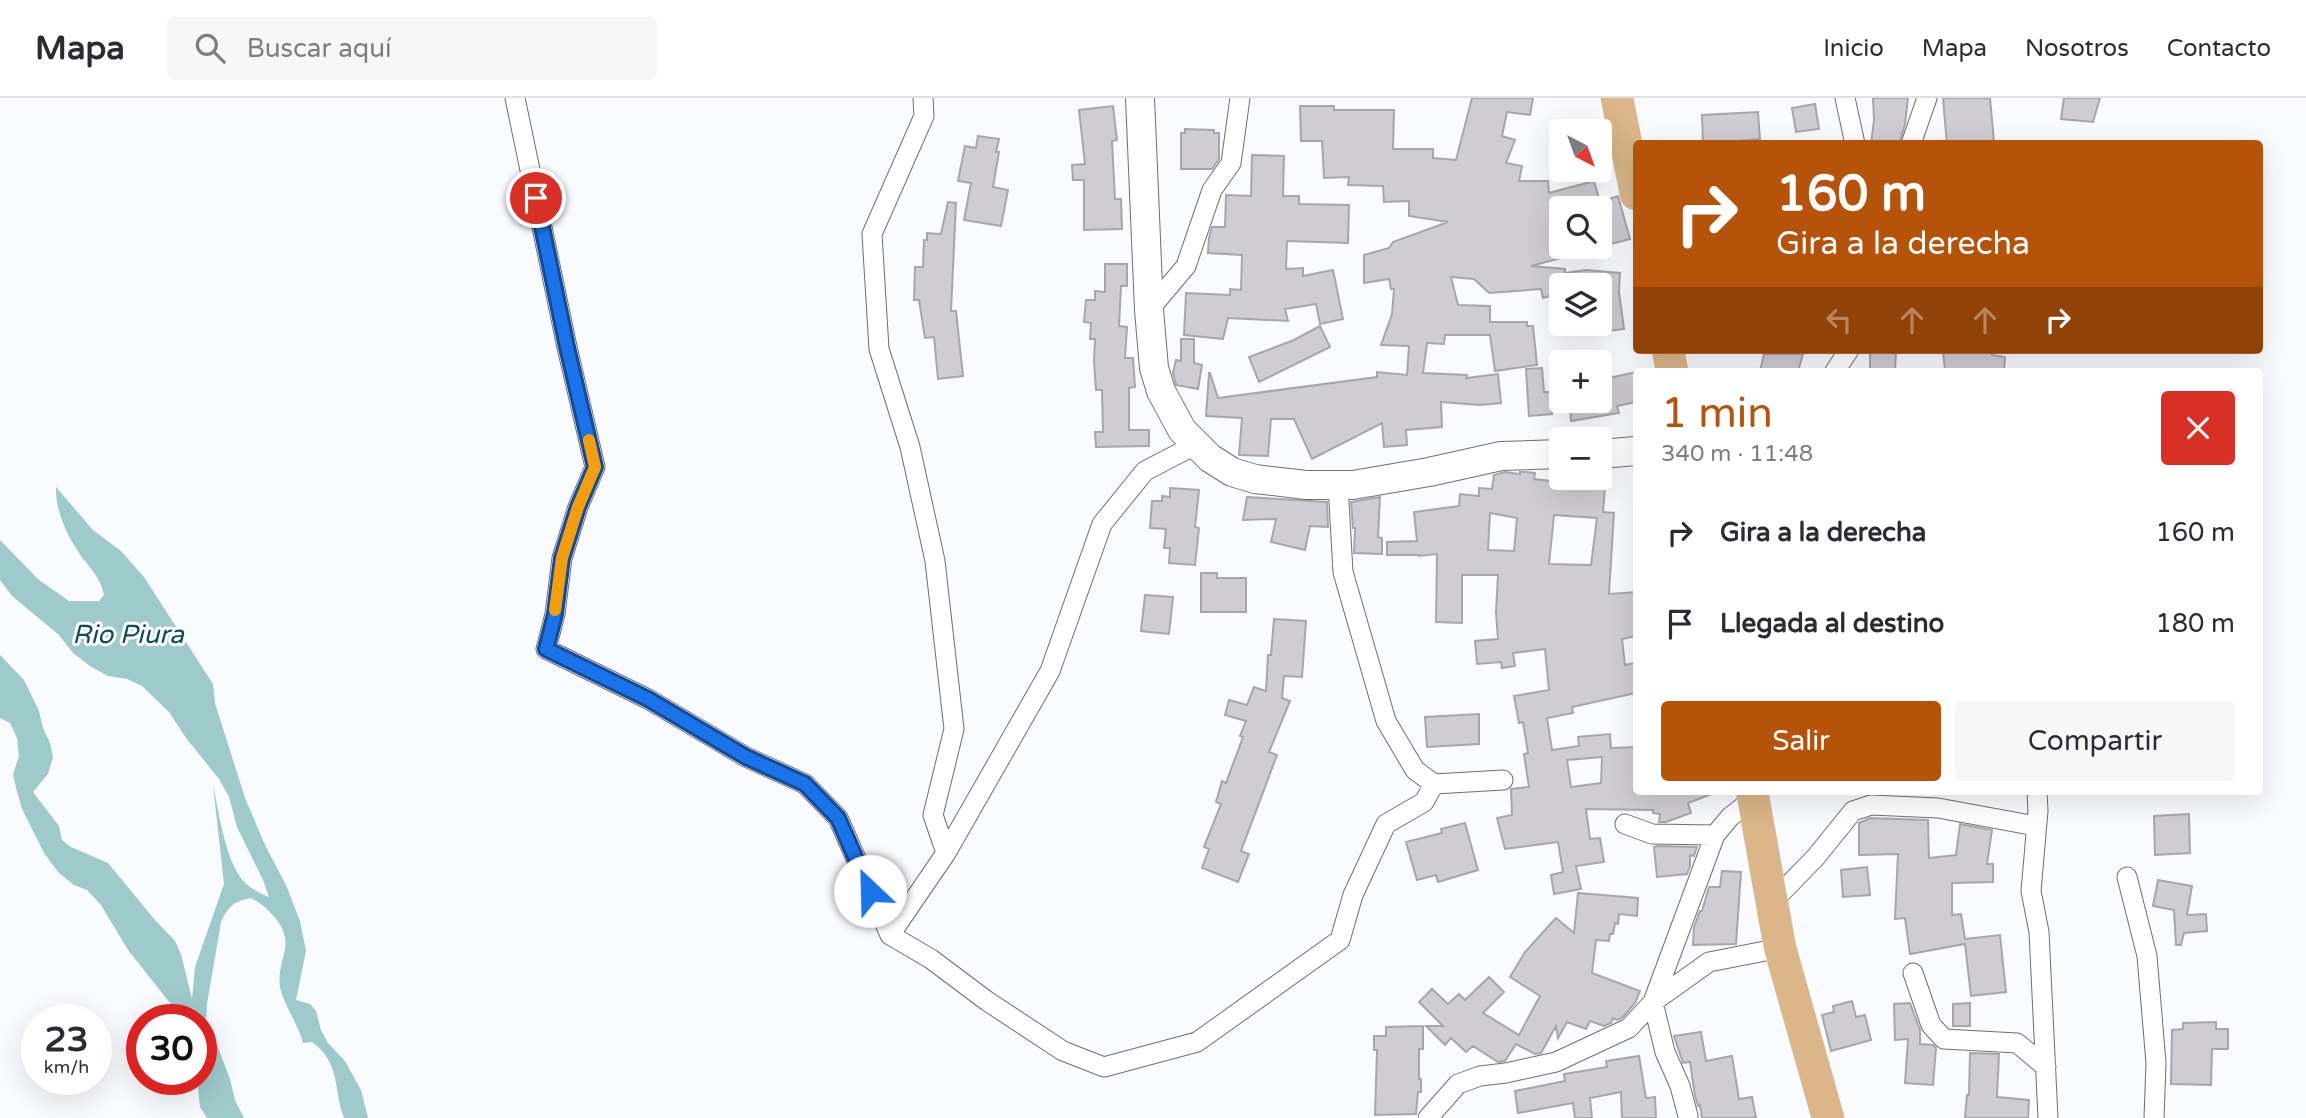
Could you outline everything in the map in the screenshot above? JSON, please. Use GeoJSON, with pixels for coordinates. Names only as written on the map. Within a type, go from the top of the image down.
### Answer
{"type":"FeatureCollection","features":[{"type":"Feature","properties":{"kind":"main road"},"geometry":{"type":"LineString","coordinates":[[1140,98],[1154,368],[1161,391],[1182,430],[1195,445],[1232,472],[1255,479],[1306,485],[1353,485],[1501,456],[1549,454]]}},
{"type":"Feature","properties":{"kind":"main road"},"geometry":{"type":"LineString","coordinates":[[1617,98],[1633,179]]}},
{"type":"Feature","properties":{"kind":"main road"},"geometry":{"type":"LineString","coordinates":[[1752,795],[1780,948],[1828,1118]]}},
{"type":"Feature","properties":{"kind":"street"},"geometry":{"type":"LineString","coordinates":[[515,98],[595,467],[578,507],[562,558],[555,614],[546,649],[648,699],[746,757],[805,784],[838,818],[890,935],[931,959],[987,1002],[1063,1051],[1104,1067],[1197,1042],[1340,940],[1353,895],[1386,824],[1424,802],[1434,784]]}},
{"type":"Feature","properties":{"kind":"street"},"geometry":{"type":"LineString","coordinates":[[923,98],[925,116],[872,234],[878,349],[910,447],[935,561],[954,729],[933,815],[946,853]]}},
{"type":"Feature","properties":{"kind":"street"},"geometry":{"type":"LineString","coordinates":[[1149,310],[1186,267],[1212,190],[1231,163],[1240,98]]}},
{"type":"Feature","properties":{"kind":"street"},"geometry":{"type":"LineString","coordinates":[[1845,98],[1854,140]]}},
{"type":"Feature","properties":{"kind":"street"},"geometry":{"type":"LineString","coordinates":[[1912,140],[1927,98]]}},
{"type":"Feature","properties":{"kind":"street"},"geometry":{"type":"LineString","coordinates":[[890,935],[946,853],[1050,671],[1102,524],[1145,471],[1195,445]]}},
{"type":"Feature","properties":{"kind":"street"},"geometry":{"type":"LineString","coordinates":[[1338,485],[1343,572],[1386,721],[1415,770],[1434,784],[1503,780]]}},
{"type":"Feature","properties":{"kind":"street"},"geometry":{"type":"LineString","coordinates":[[1688,1116],[1680,1086],[1665,1052],[1653,1002],[1715,835],[1752,795]]}},
{"type":"Feature","properties":{"kind":"street"},"geometry":{"type":"LineString","coordinates":[[2037,795],[2031,891],[2039,932],[2048,1118]]}},
{"type":"Feature","properties":{"kind":"street"},"geometry":{"type":"LineString","coordinates":[[1772,902],[1815,858],[1853,811],[1871,805],[1938,808],[2036,826]]}},
{"type":"Feature","properties":{"kind":"street"},"geometry":{"type":"LineString","coordinates":[[1625,824],[1652,834],[1715,835]]}},
{"type":"Feature","properties":{"kind":"street"},"geometry":{"type":"LineString","coordinates":[[2127,877],[2147,956],[2156,1063],[2154,1118]]}},
{"type":"Feature","properties":{"kind":"street"},"geometry":{"type":"LineString","coordinates":[[1427,1118],[1458,1084],[1480,1076],[1556,1062],[1629,1028],[1653,1002],[1709,962],[1780,948]]}},
{"type":"Feature","properties":{"kind":"street"},"geometry":{"type":"LineString","coordinates":[[1913,973],[1931,1025],[1944,1039],[2017,1043],[2046,1067]]}},
{"type":"Feature","properties":{"kind":"water","name":"Rio Piura"},"geometry":{"type":"Polygon","coordinates":[[[56,487],[93,530],[121,551],[144,577],[213,684],[215,703],[245,798],[300,921],[306,951],[296,1000],[310,1004],[316,1011],[328,1043],[345,1061],[361,1090],[368,1118],[344,1118],[328,1059],[312,1042],[303,1043],[280,987],[285,937],[276,919],[262,905],[251,898],[233,905],[226,912],[221,922],[207,1004],[171,1004],[128,950],[101,905],[87,890],[74,885],[59,873],[44,853],[22,809],[16,788],[13,774],[19,756],[17,738],[10,723],[0,718],[0,655],[24,680],[50,743],[53,757],[48,774],[33,792],[59,826],[62,840],[71,847],[108,863],[175,941],[181,954],[192,999],[195,967],[224,884],[213,785],[223,832],[234,866],[245,883],[269,897],[237,827],[229,797],[219,779],[169,712],[142,686],[127,679],[108,676],[73,653],[59,635],[12,596],[0,580],[0,540],[39,580],[69,601],[99,601],[104,595],[98,579],[67,532],[56,496],[56,487]]]}},
{"type":"Feature","properties":{"kind":"water","name":"Rio Piura"},"geometry":{"type":"Polygon","coordinates":[[[217,1046],[235,1100],[244,1118],[207,1118],[200,1107],[199,1095],[217,1095],[217,1046]]]}},
{"type":"Feature","properties":{"kind":"building"},"geometry":{"type":"Polygon","coordinates":[[[1472,98],[1533,98],[1530,115],[1507,112],[1502,136],[1515,140],[1506,163],[1522,166],[1519,181],[1548,181],[1549,193],[1594,182],[1598,196],[1549,196],[1549,259],[1557,259],[1531,266],[1565,269],[1565,273],[1549,273],[1549,296],[1543,298],[1541,289],[1489,293],[1474,279],[1451,277],[1458,305],[1490,306],[1490,322],[1527,322],[1527,326],[1533,326],[1537,365],[1495,371],[1490,335],[1445,335],[1444,344],[1427,343],[1423,373],[1467,375],[1466,378],[1498,374],[1501,403],[1480,405],[1441,402],[1442,427],[1406,430],[1407,445],[1384,447],[1382,423],[1312,459],[1294,419],[1271,419],[1268,456],[1239,455],[1242,418],[1206,416],[1209,373],[1218,398],[1377,377],[1377,372],[1407,375],[1409,346],[1381,345],[1392,314],[1394,289],[1391,289],[1389,279],[1364,283],[1364,255],[1389,248],[1393,242],[1448,222],[1409,216],[1409,201],[1384,202],[1383,186],[1348,185],[1349,177],[1324,178],[1322,141],[1301,141],[1300,106],[1334,106],[1334,110],[1394,110],[1393,149],[1433,149],[1433,158],[1456,160],[1472,98]]]}},
{"type":"Feature","properties":{"kind":"building"},"geometry":{"type":"Polygon","coordinates":[[[1873,98],[1908,98],[1900,140],[1872,140],[1873,98]]]}},
{"type":"Feature","properties":{"kind":"building"},"geometry":{"type":"Polygon","coordinates":[[[1943,98],[1990,98],[1994,140],[1947,140],[1943,98]]]}},
{"type":"Feature","properties":{"kind":"building"},"geometry":{"type":"Polygon","coordinates":[[[2064,98],[2100,98],[2093,122],[2061,119],[2064,98]]]}},
{"type":"Feature","properties":{"kind":"building"},"geometry":{"type":"Polygon","coordinates":[[[1815,104],[1819,129],[1796,132],[1792,108],[1815,104]]]}},
{"type":"Feature","properties":{"kind":"building"},"geometry":{"type":"Polygon","coordinates":[[[1113,106],[1117,140],[1112,141],[1115,199],[1121,199],[1122,229],[1084,230],[1084,180],[1073,180],[1072,165],[1085,164],[1079,110],[1113,106]]]}},
{"type":"Feature","properties":{"kind":"building"},"geometry":{"type":"Polygon","coordinates":[[[1758,112],[1760,139],[1703,140],[1702,115],[1758,112]]]}},
{"type":"Feature","properties":{"kind":"building"},"geometry":{"type":"Polygon","coordinates":[[[1185,129],[1214,130],[1214,133],[1219,133],[1219,159],[1212,169],[1181,169],[1181,133],[1185,133],[1185,129]]]}},
{"type":"Feature","properties":{"kind":"building"},"geometry":{"type":"Polygon","coordinates":[[[978,136],[999,139],[993,187],[1008,190],[1001,226],[964,220],[971,183],[958,181],[965,146],[976,148],[978,136]]]}},
{"type":"Feature","properties":{"kind":"building"},"geometry":{"type":"Polygon","coordinates":[[[1252,155],[1284,156],[1283,196],[1299,196],[1299,204],[1349,205],[1348,243],[1287,241],[1286,269],[1303,268],[1303,276],[1333,270],[1343,319],[1320,324],[1316,304],[1285,309],[1288,321],[1228,318],[1223,339],[1184,335],[1186,293],[1230,295],[1230,289],[1241,290],[1242,255],[1208,253],[1209,238],[1212,227],[1225,227],[1226,195],[1251,196],[1252,155]]]}},
{"type":"Feature","properties":{"kind":"building"},"geometry":{"type":"Polygon","coordinates":[[[1618,196],[1630,239],[1612,244],[1612,198],[1618,196]]]}},
{"type":"Feature","properties":{"kind":"building"},"geometry":{"type":"Polygon","coordinates":[[[948,202],[956,203],[951,311],[956,311],[963,376],[938,379],[934,337],[925,338],[919,300],[914,300],[915,267],[923,267],[924,240],[927,240],[927,233],[941,234],[948,202]]]}},
{"type":"Feature","properties":{"kind":"building"},"geometry":{"type":"Polygon","coordinates":[[[1105,264],[1127,264],[1127,286],[1121,286],[1119,326],[1127,327],[1125,358],[1133,358],[1135,387],[1129,388],[1129,430],[1149,430],[1149,446],[1096,447],[1095,432],[1103,432],[1102,390],[1096,390],[1095,339],[1090,339],[1091,323],[1084,322],[1086,300],[1095,300],[1095,291],[1105,292],[1105,264]]]}},
{"type":"Feature","properties":{"kind":"building"},"geometry":{"type":"Polygon","coordinates":[[[1586,270],[1620,273],[1619,292],[1624,329],[1612,330],[1612,273],[1565,273],[1586,270]]]}},
{"type":"Feature","properties":{"kind":"building"},"geometry":{"type":"Polygon","coordinates":[[[1320,326],[1330,347],[1259,382],[1249,357],[1294,340],[1320,326]]]}},
{"type":"Feature","properties":{"kind":"building"},"geometry":{"type":"Polygon","coordinates":[[[1181,339],[1194,339],[1194,363],[1202,365],[1198,389],[1176,385],[1173,373],[1176,360],[1181,361],[1181,339]]]}},
{"type":"Feature","properties":{"kind":"building"},"geometry":{"type":"Polygon","coordinates":[[[1764,354],[1803,354],[1799,368],[1761,368],[1764,354]]]}},
{"type":"Feature","properties":{"kind":"building"},"geometry":{"type":"Polygon","coordinates":[[[1870,354],[1896,354],[1895,368],[1870,368],[1870,354]]]}},
{"type":"Feature","properties":{"kind":"building"},"geometry":{"type":"Polygon","coordinates":[[[1943,354],[1992,354],[2005,357],[2004,368],[1945,368],[1943,354]]]}},
{"type":"Feature","properties":{"kind":"building"},"geometry":{"type":"Polygon","coordinates":[[[1542,368],[1544,392],[1549,392],[1549,413],[1552,414],[1529,416],[1526,369],[1542,368]]]}},
{"type":"Feature","properties":{"kind":"building"},"geometry":{"type":"Polygon","coordinates":[[[1633,373],[1633,403],[1617,406],[1619,413],[1571,421],[1570,413],[1612,413],[1612,377],[1633,373]]]}},
{"type":"Feature","properties":{"kind":"building"},"geometry":{"type":"Polygon","coordinates":[[[1526,472],[1535,473],[1534,479],[1549,481],[1549,490],[1605,490],[1603,512],[1614,513],[1609,594],[1633,592],[1633,637],[1622,639],[1625,665],[1633,663],[1633,694],[1572,707],[1573,713],[1547,718],[1552,750],[1579,746],[1578,737],[1610,734],[1611,748],[1633,747],[1633,795],[1709,795],[1688,803],[1691,813],[1666,822],[1659,822],[1660,814],[1653,813],[1653,810],[1586,809],[1590,839],[1600,838],[1604,862],[1576,866],[1581,889],[1554,894],[1551,875],[1563,872],[1558,842],[1505,849],[1497,818],[1512,815],[1511,789],[1529,787],[1524,754],[1528,753],[1523,722],[1519,723],[1514,696],[1549,690],[1545,649],[1513,653],[1515,666],[1502,668],[1501,662],[1477,664],[1475,641],[1498,639],[1498,575],[1462,575],[1462,623],[1436,622],[1437,554],[1387,555],[1387,542],[1417,541],[1414,512],[1459,506],[1460,494],[1479,496],[1479,488],[1492,489],[1494,475],[1526,472]],[[1490,513],[1488,550],[1514,551],[1517,518],[1490,513]],[[1554,515],[1549,564],[1591,565],[1597,518],[1554,515]],[[1602,757],[1567,760],[1571,787],[1601,783],[1602,757]]]}},
{"type":"Feature","properties":{"kind":"building"},"geometry":{"type":"Polygon","coordinates":[[[1170,488],[1199,490],[1195,565],[1169,563],[1170,548],[1164,548],[1166,529],[1150,528],[1152,501],[1162,501],[1162,496],[1170,497],[1170,488]]]}},
{"type":"Feature","properties":{"kind":"building"},"geometry":{"type":"Polygon","coordinates":[[[1247,497],[1327,502],[1328,527],[1310,526],[1305,550],[1271,542],[1276,519],[1243,520],[1247,497]]]}},
{"type":"Feature","properties":{"kind":"building"},"geometry":{"type":"Polygon","coordinates":[[[1380,497],[1378,537],[1382,538],[1382,554],[1354,553],[1355,528],[1351,502],[1380,497]]]}},
{"type":"Feature","properties":{"kind":"building"},"geometry":{"type":"Polygon","coordinates":[[[1201,573],[1217,573],[1217,578],[1246,578],[1246,612],[1201,612],[1201,573]]]}},
{"type":"Feature","properties":{"kind":"building"},"geometry":{"type":"Polygon","coordinates":[[[1145,595],[1173,597],[1169,634],[1141,631],[1145,595]]]}},
{"type":"Feature","properties":{"kind":"building"},"geometry":{"type":"Polygon","coordinates":[[[1274,619],[1306,621],[1302,677],[1284,676],[1282,698],[1290,701],[1269,752],[1277,755],[1241,851],[1249,854],[1238,882],[1202,868],[1209,849],[1204,847],[1221,804],[1216,802],[1222,781],[1226,783],[1246,721],[1225,715],[1229,700],[1247,705],[1254,687],[1266,691],[1274,619]]]}},
{"type":"Feature","properties":{"kind":"building"},"geometry":{"type":"Polygon","coordinates":[[[1479,714],[1479,744],[1427,747],[1425,717],[1479,714]]]}},
{"type":"Feature","properties":{"kind":"building"},"geometry":{"type":"Polygon","coordinates":[[[2189,814],[2190,853],[2155,855],[2154,816],[2189,814]]]}},
{"type":"Feature","properties":{"kind":"building"},"geometry":{"type":"Polygon","coordinates":[[[1870,818],[1928,820],[1929,858],[1956,855],[1960,824],[1992,830],[1987,864],[1993,864],[1993,882],[1952,883],[1952,915],[1961,914],[1965,939],[2000,935],[2006,992],[1971,996],[1965,944],[1910,954],[1905,918],[1895,919],[1898,854],[1859,855],[1859,823],[1870,818]]]}},
{"type":"Feature","properties":{"kind":"building"},"geometry":{"type":"Polygon","coordinates":[[[1465,823],[1478,870],[1438,882],[1436,875],[1417,880],[1406,842],[1442,833],[1441,829],[1465,823]]]}},
{"type":"Feature","properties":{"kind":"building"},"geometry":{"type":"Polygon","coordinates":[[[1654,847],[1697,847],[1694,856],[1690,855],[1687,874],[1657,877],[1654,847]]]}},
{"type":"Feature","properties":{"kind":"building"},"geometry":{"type":"Polygon","coordinates":[[[1867,867],[1870,895],[1843,897],[1841,870],[1867,867]]]}},
{"type":"Feature","properties":{"kind":"building"},"geometry":{"type":"Polygon","coordinates":[[[1722,871],[1741,872],[1736,944],[1693,945],[1694,927],[1709,887],[1720,887],[1722,871]]]}},
{"type":"Feature","properties":{"kind":"building"},"geometry":{"type":"Polygon","coordinates":[[[2158,880],[2192,886],[2187,915],[2206,914],[2207,931],[2184,933],[2181,945],[2176,945],[2174,910],[2153,906],[2158,880]]]}},
{"type":"Feature","properties":{"kind":"building"},"geometry":{"type":"Polygon","coordinates":[[[1578,893],[1638,898],[1637,916],[1619,914],[1618,924],[1615,923],[1609,941],[1596,940],[1592,973],[1640,991],[1635,1003],[1622,1018],[1613,1018],[1611,1023],[1604,1026],[1590,1021],[1586,1029],[1567,1022],[1558,1038],[1556,1026],[1541,1053],[1535,1054],[1516,1044],[1505,1061],[1498,1062],[1473,1046],[1466,1052],[1451,1038],[1445,1045],[1426,1026],[1443,1026],[1419,1002],[1432,989],[1448,1004],[1459,994],[1465,1000],[1489,977],[1504,992],[1483,1013],[1519,1035],[1540,996],[1510,977],[1525,952],[1556,918],[1574,933],[1578,893]]]}},
{"type":"Feature","properties":{"kind":"building"},"geometry":{"type":"Polygon","coordinates":[[[1852,1001],[1856,1017],[1865,1015],[1871,1040],[1831,1051],[1822,1015],[1834,1012],[1833,1006],[1852,1001]]]}},
{"type":"Feature","properties":{"kind":"building"},"geometry":{"type":"Polygon","coordinates":[[[1910,1003],[1920,1030],[1920,1044],[1933,1045],[1936,1048],[1933,1085],[1905,1083],[1908,1039],[1895,1040],[1894,1004],[1910,1003]]]}},
{"type":"Feature","properties":{"kind":"building"},"geometry":{"type":"Polygon","coordinates":[[[1970,1003],[1970,1026],[1953,1026],[1953,1004],[1970,1003]]]}},
{"type":"Feature","properties":{"kind":"building"},"geometry":{"type":"Polygon","coordinates":[[[2216,1022],[2216,1029],[2228,1029],[2228,1049],[2212,1049],[2211,1085],[2171,1084],[2172,1030],[2183,1029],[2183,1023],[2216,1022]]]}},
{"type":"Feature","properties":{"kind":"building"},"geometry":{"type":"Polygon","coordinates":[[[1423,1026],[1423,1049],[1419,1049],[1421,1092],[1418,1092],[1416,1114],[1375,1115],[1377,1050],[1374,1050],[1374,1036],[1386,1036],[1386,1027],[1423,1026]]]}},
{"type":"Feature","properties":{"kind":"building"},"geometry":{"type":"Polygon","coordinates":[[[1701,1032],[1706,1061],[1732,1056],[1739,1099],[1752,1097],[1756,1118],[1702,1118],[1695,1096],[1690,1062],[1683,1063],[1674,1036],[1701,1032]]]}},
{"type":"Feature","properties":{"kind":"building"},"geometry":{"type":"Polygon","coordinates":[[[1970,1053],[1999,1054],[1997,1097],[2029,1100],[2028,1118],[1965,1118],[1969,1095],[1970,1053]]]}},
{"type":"Feature","properties":{"kind":"building"},"geometry":{"type":"Polygon","coordinates":[[[1639,1056],[1646,1098],[1655,1097],[1656,1118],[1622,1118],[1621,1092],[1590,1098],[1592,1118],[1575,1118],[1573,1103],[1518,1113],[1515,1091],[1565,1081],[1564,1074],[1607,1067],[1606,1061],[1639,1056]]]}},
{"type":"Feature","properties":{"kind":"slow traffic"},"geometry":{"type":"LineString","coordinates":[[555,610],[562,558],[578,507],[595,467],[589,440]]}},
{"type":"Feature","properties":{"kind":"route"},"geometry":{"type":"LineString","coordinates":[[536,198],[595,467],[578,507],[562,558],[555,614],[546,649],[648,699],[746,757],[805,784],[838,818],[870,891]]}}]}
